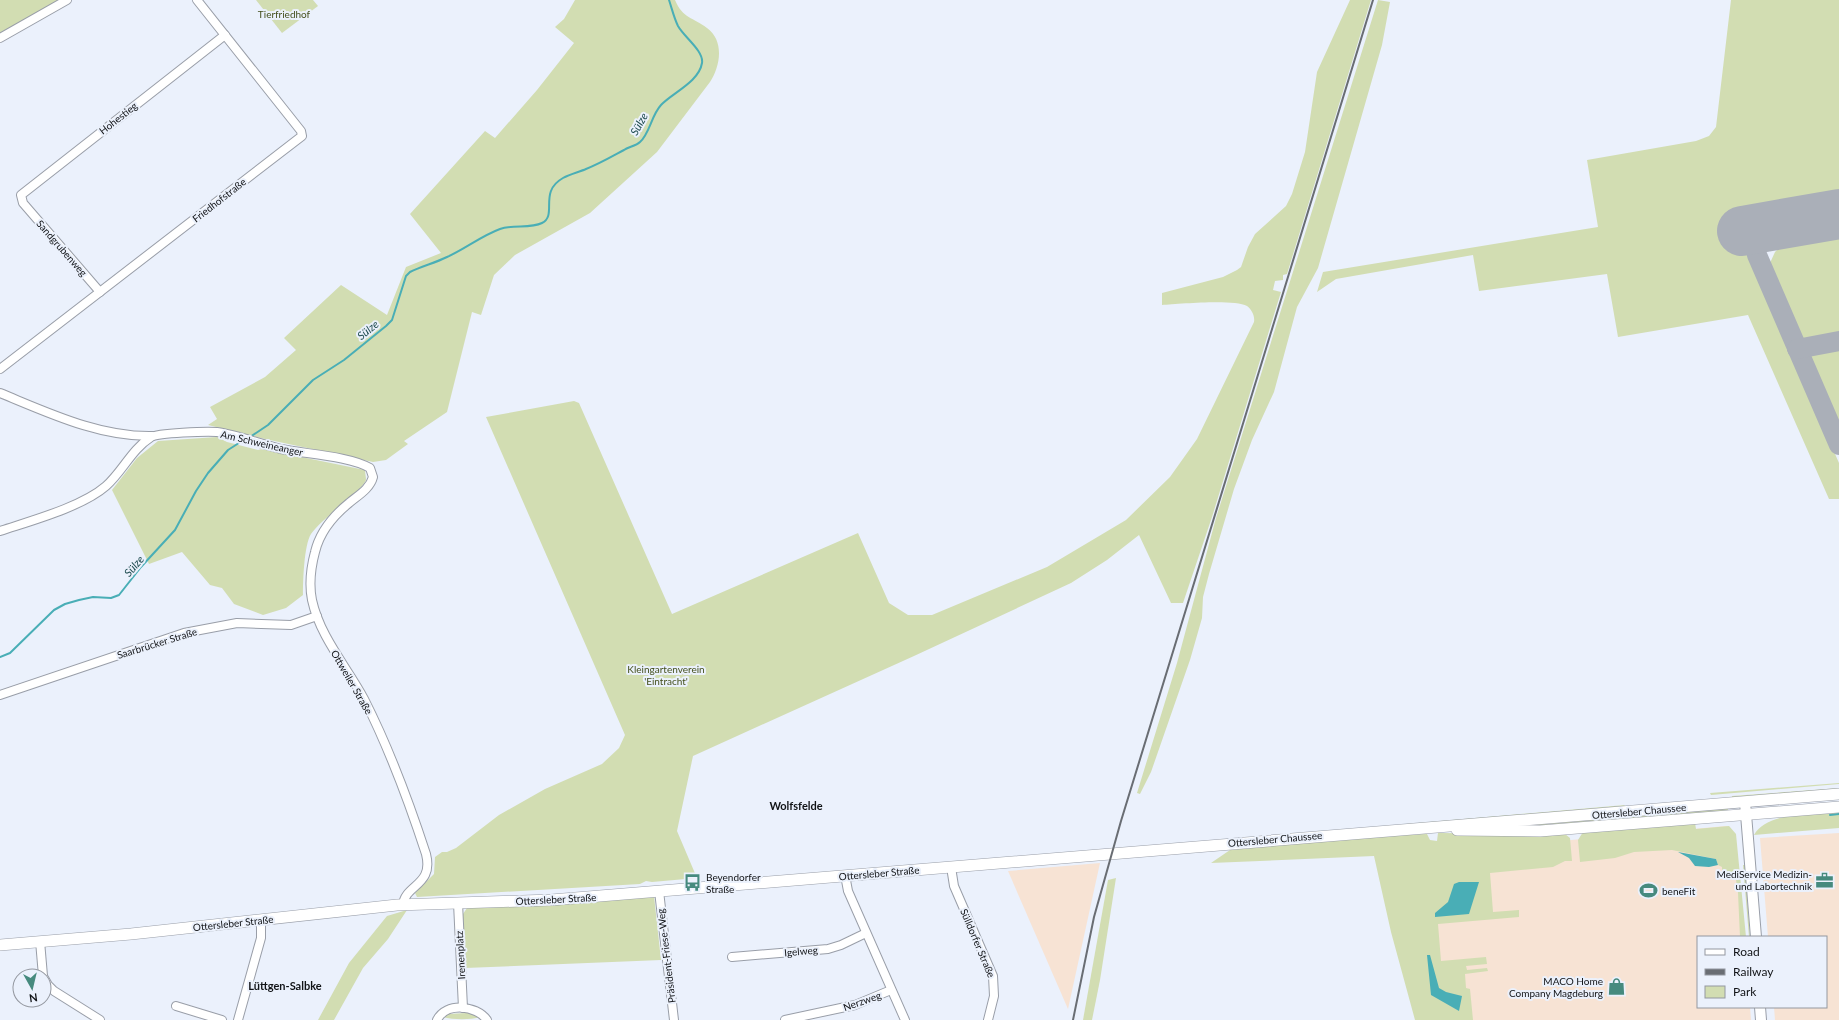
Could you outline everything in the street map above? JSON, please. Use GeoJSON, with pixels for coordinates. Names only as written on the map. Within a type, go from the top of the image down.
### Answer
{"type":"FeatureCollection","features":[{"type":"Feature","properties":{"kind":"main road","name":"Ottersleber Chaussee"},"geometry":{"type":"LineString","coordinates":[[1112,853],[1359,832],[1439,828],[1462,824],[1839,794]]}},
{"type":"Feature","properties":{"kind":"main road","name":"Ottersleber Chaussee"},"geometry":{"type":"LineString","coordinates":[[1439,828],[1534,832],[1839,807]]}},
{"type":"Feature","properties":{"kind":"main road","name":"Ottersleber Straße"},"geometry":{"type":"LineString","coordinates":[[0,945],[403,905],[551,900],[1112,853]]}},
{"type":"Feature","properties":{"kind":"street"},"geometry":{"type":"LineString","coordinates":[[0,38],[67,0]]}},
{"type":"Feature","properties":{"kind":"street","name":"Friedhofstraße"},"geometry":{"type":"LineString","coordinates":[[0,369],[301,136],[301,131],[197,0]]}},
{"type":"Feature","properties":{"kind":"street","name":"Hohestieg"},"geometry":{"type":"LineString","coordinates":[[23,204],[20,198],[23,192],[225,35]]}},
{"type":"Feature","properties":{"kind":"street","name":"Sandgrubenweg"},"geometry":{"type":"LineString","coordinates":[[23,204],[100,292]]}},
{"type":"Feature","properties":{"kind":"street","name":"Am Schweineanger"},"geometry":{"type":"LineString","coordinates":[[0,393],[90,427],[123,434],[152,436],[207,432],[221,433],[260,444],[358,463],[370,468]]}},
{"type":"Feature","properties":{"kind":"street"},"geometry":{"type":"LineString","coordinates":[[0,531],[67,507],[94,494],[111,481],[137,450],[152,436]]}},
{"type":"Feature","properties":{"kind":"street","name":"Ottweiler Straße"},"geometry":{"type":"LineString","coordinates":[[370,468],[373,475],[371,484],[332,519],[317,544],[313,563],[311,585],[312,600],[317,616],[327,638],[356,686],[394,766],[426,854],[428,867],[426,874],[406,897],[403,905]]}},
{"type":"Feature","properties":{"kind":"street","name":"Saarbrücker Straße"},"geometry":{"type":"LineString","coordinates":[[0,695],[184,634],[237,623],[291,624],[317,616]]}},
{"type":"Feature","properties":{"kind":"street"},"geometry":{"type":"LineString","coordinates":[[1745,802],[1756,936]]}},
{"type":"Feature","properties":{"kind":"street","name":"Sülldorfer Straße"},"geometry":{"type":"LineString","coordinates":[[951,867],[954,886],[993,976],[994,996],[988,1020]]}},
{"type":"Feature","properties":{"kind":"street"},"geometry":{"type":"LineString","coordinates":[[845,875],[848,889],[866,933],[905,1020]]}},
{"type":"Feature","properties":{"kind":"street"},"geometry":{"type":"LineString","coordinates":[[683,889],[700,883],[718,882],[733,885]]}},
{"type":"Feature","properties":{"kind":"street"},"geometry":{"type":"LineString","coordinates":[[698,888],[717,892],[735,890],[754,883]]}},
{"type":"Feature","properties":{"kind":"street","name":"Präsident-Friese-Weg"},"geometry":{"type":"LineString","coordinates":[[659,891],[674,1020]]}},
{"type":"Feature","properties":{"kind":"street","name":"Irenenplatz"},"geometry":{"type":"LineString","coordinates":[[458,903],[463,1008]]}},
{"type":"Feature","properties":{"kind":"street"},"geometry":{"type":"LineString","coordinates":[[238,1020],[261,938],[261,920]]}},
{"type":"Feature","properties":{"kind":"street","name":"Igelweg"},"geometry":{"type":"LineString","coordinates":[[732,957],[828,949],[841,945],[866,933]]}},
{"type":"Feature","properties":{"kind":"street"},"geometry":{"type":"LineString","coordinates":[[40,941],[43,968]]}},
{"type":"Feature","properties":{"kind":"street"},"geometry":{"type":"LineString","coordinates":[[52,989],[100,1020]]}},
{"type":"Feature","properties":{"kind":"street","name":"Nerzweg"},"geometry":{"type":"LineString","coordinates":[[785,1020],[855,1005],[891,990]]}},
{"type":"Feature","properties":{"kind":"street"},"geometry":{"type":"LineString","coordinates":[[176,1006],[222,1020]]}},
{"type":"Feature","properties":{"kind":"street"},"geometry":{"type":"LineString","coordinates":[[437,1020],[445,1011],[463,1008],[474,1010],[485,1018]]}},
{"type":"Feature","properties":{"kind":"street"},"geometry":{"type":"LineString","coordinates":[[1760,1008],[1761,1020]]}},
{"type":"Feature","properties":{"kind":"shaded area"},"geometry":{"type":"Polygon","coordinates":[[[1726,826],[1730,827],[1744,936],[1697,936],[1697,1008],[1750,1008],[1751,1020],[1419,1020],[1372,839],[1516,845],[1726,826]]]}},
{"type":"Feature","properties":{"kind":"shaded area"},"geometry":{"type":"Polygon","coordinates":[[[1839,833],[1839,1020],[1775,1020],[1774,1008],[1827,1008],[1827,936],[1768,936],[1760,838],[1839,833]]]}},
{"type":"Feature","properties":{"kind":"shaded area"},"geometry":{"type":"Polygon","coordinates":[[[1100,863],[1068,1009],[1008,871],[1100,863]]]}},
{"type":"Feature","properties":{"kind":"green space"},"geometry":{"type":"Polygon","coordinates":[[[0,0],[60,0],[0,33],[0,0]]]}},
{"type":"Feature","properties":{"kind":"green space","name":"Tierfriedhof"},"geometry":{"type":"Polygon","coordinates":[[[256,0],[313,0],[318,6],[282,33],[256,0]]]}},
{"type":"Feature","properties":{"kind":"green space"},"geometry":{"type":"Polygon","coordinates":[[[575,0],[675,0],[681,11],[713,33],[719,54],[716,69],[710,82],[657,152],[590,213],[515,255],[494,275],[481,315],[472,312],[447,412],[404,441],[408,444],[386,460],[373,462],[208,425],[217,419],[210,407],[265,377],[296,350],[284,338],[341,285],[387,315],[406,267],[441,253],[410,214],[485,131],[495,138],[537,90],[574,43],[555,27],[564,19],[575,0]]]}},
{"type":"Feature","properties":{"kind":"green space","name":"Kleingartenverein 'Eintracht'"},"geometry":{"type":"Polygon","coordinates":[[[1350,0],[1371,0],[1287,274],[1283,275],[1283,280],[1275,281],[1273,290],[1281,292],[1212,517],[1183,603],[1171,603],[1139,535],[1107,560],[1071,583],[693,756],[677,831],[697,878],[652,882],[646,881],[640,884],[417,897],[415,893],[434,874],[435,857],[442,852],[447,852],[456,848],[499,815],[545,789],[602,764],[619,748],[625,735],[486,417],[574,401],[579,403],[672,614],[858,533],[889,603],[908,615],[932,615],[1047,567],[1126,520],[1170,477],[1197,439],[1254,322],[1254,315],[1247,306],[1231,303],[1206,302],[1162,305],[1162,293],[1223,277],[1237,270],[1241,267],[1248,247],[1255,234],[1286,206],[1292,194],[1305,152],[1317,72],[1350,0]]]}},
{"type":"Feature","properties":{"kind":"green space"},"geometry":{"type":"Polygon","coordinates":[[[1378,0],[1390,2],[1382,45],[1318,268],[1297,307],[1274,392],[1252,440],[1234,489],[1203,597],[1202,618],[1190,660],[1151,772],[1140,794],[1137,793],[1177,663],[1216,518],[1378,0]]]}},
{"type":"Feature","properties":{"kind":"green space"},"geometry":{"type":"Polygon","coordinates":[[[1731,0],[1839,0],[1839,197],[1739,215],[1744,247],[1839,463],[1839,499],[1829,499],[1748,315],[1618,337],[1607,274],[1479,291],[1473,255],[1336,279],[1317,292],[1323,272],[1598,227],[1587,160],[1696,141],[1709,136],[1716,127],[1731,0]]]}},
{"type":"Feature","properties":{"kind":"green space"},"geometry":{"type":"Polygon","coordinates":[[[1839,231],[1839,423],[1770,263],[1775,252],[1787,240],[1839,231]]]}},
{"type":"Feature","properties":{"kind":"green space"},"geometry":{"type":"Polygon","coordinates":[[[217,437],[227,442],[258,450],[262,449],[365,470],[366,480],[363,485],[324,520],[311,534],[305,554],[303,595],[286,608],[263,615],[234,604],[222,588],[210,585],[182,552],[149,564],[112,490],[137,458],[158,441],[217,437]]]}},
{"type":"Feature","properties":{"kind":"green space"},"geometry":{"type":"Polygon","coordinates":[[[1839,783],[1711,795],[1710,793],[1839,783]]]}},
{"type":"Feature","properties":{"kind":"green space"},"geometry":{"type":"Polygon","coordinates":[[[1839,788],[1839,790],[1732,799],[1732,796],[1839,788]]]}},
{"type":"Feature","properties":{"kind":"green space"},"geometry":{"type":"Polygon","coordinates":[[[1625,805],[1622,808],[1406,824],[1625,805]]]}},
{"type":"Feature","properties":{"kind":"green space"},"geometry":{"type":"Polygon","coordinates":[[[1728,807],[1728,813],[1545,827],[1469,826],[1728,807]]]}},
{"type":"Feature","properties":{"kind":"green space"},"geometry":{"type":"Polygon","coordinates":[[[1839,811],[1839,828],[1754,835],[1760,827],[1780,818],[1806,813],[1839,811]]]}},
{"type":"Feature","properties":{"kind":"green space"},"geometry":{"type":"Polygon","coordinates":[[[1695,823],[1696,829],[1729,826],[1736,834],[1746,936],[1740,936],[1738,893],[1735,873],[1722,874],[1722,867],[1718,865],[1716,859],[1672,850],[1634,852],[1615,858],[1580,862],[1578,840],[1583,832],[1695,823]]]}},
{"type":"Feature","properties":{"kind":"green space"},"geometry":{"type":"Polygon","coordinates":[[[1438,833],[1565,834],[1570,838],[1572,861],[1565,861],[1553,867],[1490,873],[1493,912],[1519,910],[1519,917],[1438,924],[1441,961],[1486,957],[1487,964],[1466,966],[1467,970],[1487,968],[1488,971],[1465,974],[1466,988],[1470,989],[1473,1020],[1415,1020],[1391,932],[1374,856],[1211,863],[1230,850],[1395,835],[1427,834],[1430,840],[1437,841],[1438,833]]]}},
{"type":"Feature","properties":{"kind":"green space"},"geometry":{"type":"Polygon","coordinates":[[[1743,865],[1745,865],[1749,936],[1743,865]]]}},
{"type":"Feature","properties":{"kind":"green space"},"geometry":{"type":"Polygon","coordinates":[[[1116,878],[1100,980],[1092,1020],[1083,1020],[1108,880],[1116,878]]]}},
{"type":"Feature","properties":{"kind":"green space"},"geometry":{"type":"Polygon","coordinates":[[[654,896],[661,960],[465,968],[463,914],[467,908],[654,896]]]}},
{"type":"Feature","properties":{"kind":"green space"},"geometry":{"type":"Polygon","coordinates":[[[407,910],[388,939],[363,968],[334,1020],[318,1020],[349,963],[387,916],[407,910]]]}},
{"type":"Feature","properties":{"kind":"green space"},"geometry":{"type":"Polygon","coordinates":[[[473,1013],[480,1017],[472,1019],[452,1019],[443,1017],[448,1014],[473,1013]]]}},
{"type":"Feature","properties":{"kind":"water"},"geometry":{"type":"Polygon","coordinates":[[[1678,852],[1716,859],[1718,865],[1709,867],[1695,866],[1689,858],[1678,852]]]}},
{"type":"Feature","properties":{"kind":"water"},"geometry":{"type":"Polygon","coordinates":[[[1459,882],[1479,882],[1469,914],[1435,917],[1435,913],[1448,902],[1454,884],[1459,882]]]}},
{"type":"Feature","properties":{"kind":"water"},"geometry":{"type":"Polygon","coordinates":[[[1427,955],[1430,955],[1439,988],[1446,992],[1462,996],[1459,1011],[1431,995],[1427,955]]]}},
{"type":"Feature","properties":{"kind":"waterway","name":"Sülze"},"geometry":{"type":"LineString","coordinates":[[250,437],[268,425],[313,380],[344,360],[392,320],[406,276],[410,272],[447,257],[486,235],[500,229],[532,226],[542,223],[549,215],[551,190],[563,178],[596,165],[640,142],[646,134],[661,105],[696,76],[702,63],[702,58],[697,49],[678,26],[669,0]]}},
{"type":"Feature","properties":{"kind":"waterway","name":"Sülze"},"geometry":{"type":"LineString","coordinates":[[0,657],[10,653],[54,610],[65,604],[93,597],[111,598],[119,595],[141,567],[175,530],[196,491],[208,473],[228,450],[242,441]]}},
{"type":"Feature","properties":{"kind":"waterway"},"geometry":{"type":"LineString","coordinates":[[1830,815],[1839,814]]}},
{"type":"Feature","properties":{"kind":"taxiway"},"geometry":{"type":"LineString","coordinates":[[1771,226],[1763,231],[1758,238],[1756,246],[1757,255],[1839,445]]}},
{"type":"Feature","properties":{"kind":"taxiway"},"geometry":{"type":"LineString","coordinates":[[1797,349],[1839,341]]}},
{"type":"Feature","properties":{"kind":"runway"},"geometry":{"type":"LineString","coordinates":[[1742,231],[1839,214]]}},
{"type":"Feature","properties":{"kind":"railway"},"geometry":{"type":"LineString","coordinates":[[1073,1020],[1094,917],[1121,821],[1373,0]]}},
{"type":"Feature","properties":{"kind":"place","name":"MediService Medizin- und Labortechnik"},"geometry":{"type":"Point","coordinates":[1825,880]}},
{"type":"Feature","properties":{"kind":"place","name":"Beyendorfer Straße"},"geometry":{"type":"Point","coordinates":[693,883]}},
{"type":"Feature","properties":{"kind":"place","name":"beneFit"},"geometry":{"type":"Point","coordinates":[1649,891]}},
{"type":"Feature","properties":{"kind":"place","name":"MACO Home Company Magdeburg"},"geometry":{"type":"Point","coordinates":[1616,987]}},
{"type":"Feature","properties":{"kind":"district","name":"Wolfsfelde"},"geometry":{"type":"Point","coordinates":[796,806]}},
{"type":"Feature","properties":{"kind":"district","name":"Lüttgen-Salbke"},"geometry":{"type":"Point","coordinates":[285,986]}}]}
